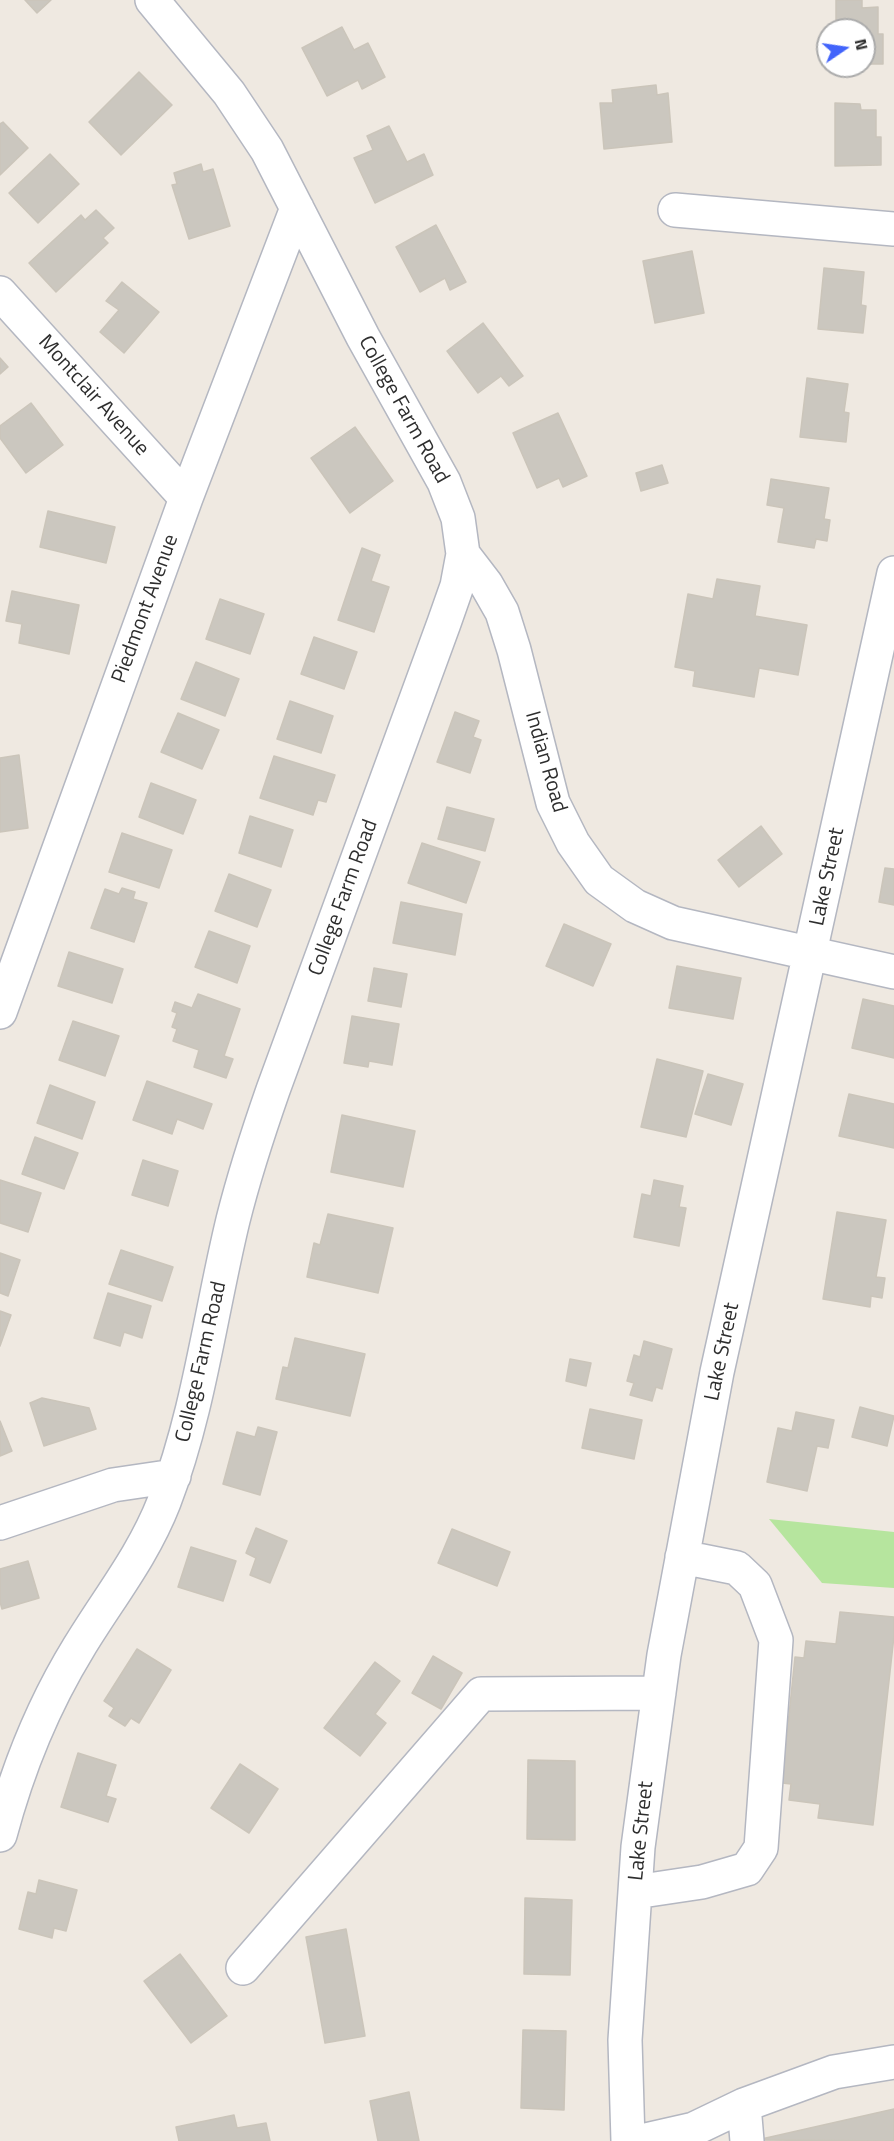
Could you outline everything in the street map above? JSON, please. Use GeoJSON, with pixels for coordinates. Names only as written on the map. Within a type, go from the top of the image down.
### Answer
{"type":"FeatureCollection","features":[{"type":"Feature","properties":{"kind":"street","name":"College Farm Road"},"geometry":{"type":"LineString","coordinates":[[1,1824],[53,1695],[79,1647],[146,1542],[174,1476],[194,1409],[232,1222],[251,1155],[444,623],[457,586],[463,554],[458,518],[444,482],[358,328],[267,150],[229,93],[152,0]]}},
{"type":"Feature","properties":{"kind":"street","name":"Piedmont Avenue"},"geometry":{"type":"LineString","coordinates":[[0,1012],[6,968],[297,208]]}},
{"type":"Feature","properties":{"kind":"street"},"geometry":{"type":"LineString","coordinates":[[675,210],[894,229]]}},
{"type":"Feature","properties":{"kind":"street","name":"Montclair Avenue"},"geometry":{"type":"LineString","coordinates":[[0,293],[186,498]]}},
{"type":"Feature","properties":{"kind":"street","name":"Indian Road"},"geometry":{"type":"LineString","coordinates":[[463,554],[486,584],[502,612],[553,803],[573,843],[599,880],[634,906],[673,923],[894,972]]}},
{"type":"Feature","properties":{"kind":"street","name":"Lake Street"},"geometry":{"type":"LineString","coordinates":[[628,2141],[625,2040],[638,1847],[659,1693],[682,1557],[717,1372],[894,573]]}},
{"type":"Feature","properties":{"kind":"street"},"geometry":{"type":"LineString","coordinates":[[0,1523],[113,1485],[174,1476]]}},
{"type":"Feature","properties":{"kind":"street"},"geometry":{"type":"LineString","coordinates":[[635,1892],[702,1882],[747,1869],[761,1848],[776,1640],[755,1585],[737,1568],[682,1557]]}},
{"type":"Feature","properties":{"kind":"street"},"geometry":{"type":"LineString","coordinates":[[243,1968],[481,1694],[659,1693]]}},
{"type":"Feature","properties":{"kind":"street"},"geometry":{"type":"LineString","coordinates":[[641,2141],[695,2135],[744,2105],[834,2073],[894,2062]]}},
{"type":"Feature","properties":{"kind":"street"},"geometry":{"type":"LineString","coordinates":[[744,2105],[747,2141]]}},
{"type":"Feature","properties":{"kind":"green space"},"geometry":{"type":"Polygon","coordinates":[[[769,1519],[894,1532],[894,1588],[822,1583],[769,1519]]]}},
{"type":"Feature","properties":{"kind":"building"},"geometry":{"type":"Polygon","coordinates":[[[25,0],[51,0],[37,13],[25,0]]]}},
{"type":"Feature","properties":{"kind":"building"},"geometry":{"type":"Polygon","coordinates":[[[836,0],[862,0],[862,8],[878,7],[878,34],[883,34],[883,64],[876,64],[876,18],[836,18],[836,0]]]}},
{"type":"Feature","properties":{"kind":"building"},"geometry":{"type":"Polygon","coordinates":[[[342,27],[354,50],[368,43],[385,77],[362,89],[358,80],[327,96],[302,48],[342,27]]]}},
{"type":"Feature","properties":{"kind":"building"},"geometry":{"type":"Polygon","coordinates":[[[139,72],[172,105],[121,155],[89,122],[139,72]]]}},
{"type":"Feature","properties":{"kind":"building"},"geometry":{"type":"Polygon","coordinates":[[[656,85],[657,95],[668,93],[672,142],[604,149],[600,103],[613,103],[612,90],[656,85]]]}},
{"type":"Feature","properties":{"kind":"building"},"geometry":{"type":"Polygon","coordinates":[[[835,103],[860,104],[861,110],[876,110],[876,137],[881,137],[881,165],[835,166],[835,103]]]}},
{"type":"Feature","properties":{"kind":"building"},"geometry":{"type":"Polygon","coordinates":[[[3,122],[28,148],[0,175],[0,124],[3,122]]]}},
{"type":"Feature","properties":{"kind":"building"},"geometry":{"type":"Polygon","coordinates":[[[389,126],[407,162],[424,154],[433,175],[375,203],[354,158],[373,150],[367,136],[389,126]]]}},
{"type":"Feature","properties":{"kind":"building"},"geometry":{"type":"Polygon","coordinates":[[[50,154],[79,184],[38,223],[9,193],[50,154]]]}},
{"type":"Feature","properties":{"kind":"building"},"geometry":{"type":"Polygon","coordinates":[[[201,164],[203,172],[213,169],[230,226],[189,239],[172,185],[177,184],[174,173],[201,164]]]}},
{"type":"Feature","properties":{"kind":"building"},"geometry":{"type":"Polygon","coordinates":[[[96,210],[114,228],[103,238],[108,243],[56,292],[29,263],[81,215],[85,220],[96,210]]]}},
{"type":"Feature","properties":{"kind":"building"},"geometry":{"type":"Polygon","coordinates":[[[436,225],[466,282],[450,290],[445,278],[420,292],[396,247],[436,225]]]}},
{"type":"Feature","properties":{"kind":"building"},"geometry":{"type":"Polygon","coordinates":[[[692,251],[704,313],[655,323],[643,261],[692,251]]]}},
{"type":"Feature","properties":{"kind":"building"},"geometry":{"type":"Polygon","coordinates":[[[824,268],[864,272],[861,305],[866,306],[863,333],[818,329],[824,268]]]}},
{"type":"Feature","properties":{"kind":"building"},"geometry":{"type":"Polygon","coordinates":[[[122,282],[159,312],[124,353],[100,332],[119,310],[106,301],[122,282]]]}},
{"type":"Feature","properties":{"kind":"building"},"geometry":{"type":"Polygon","coordinates":[[[483,323],[523,376],[509,386],[501,376],[478,393],[447,351],[483,323]]]}},
{"type":"Feature","properties":{"kind":"building"},"geometry":{"type":"Polygon","coordinates":[[[0,358],[8,367],[0,374],[0,358]]]}},
{"type":"Feature","properties":{"kind":"building"},"geometry":{"type":"Polygon","coordinates":[[[807,378],[848,384],[844,412],[849,413],[846,442],[800,437],[807,378]]]}},
{"type":"Feature","properties":{"kind":"building"},"geometry":{"type":"Polygon","coordinates":[[[31,403],[63,445],[26,473],[0,438],[0,426],[31,403]]]}},
{"type":"Feature","properties":{"kind":"building"},"geometry":{"type":"Polygon","coordinates":[[[558,413],[587,476],[563,487],[559,478],[537,488],[513,433],[558,413]]]}},
{"type":"Feature","properties":{"kind":"building"},"geometry":{"type":"Polygon","coordinates":[[[355,427],[393,481],[350,513],[311,458],[355,427]]]}},
{"type":"Feature","properties":{"kind":"building"},"geometry":{"type":"Polygon","coordinates":[[[662,465],[668,483],[641,491],[636,473],[662,465]]]}},
{"type":"Feature","properties":{"kind":"building"},"geometry":{"type":"Polygon","coordinates":[[[771,479],[829,488],[824,519],[830,520],[827,541],[816,539],[814,548],[778,542],[784,508],[767,505],[771,479]]]}},
{"type":"Feature","properties":{"kind":"building"},"geometry":{"type":"Polygon","coordinates":[[[48,511],[115,527],[106,563],[40,547],[48,511]]]}},
{"type":"Feature","properties":{"kind":"building"},"geometry":{"type":"Polygon","coordinates":[[[362,548],[380,555],[371,581],[389,587],[374,632],[338,620],[362,548]]]}},
{"type":"Feature","properties":{"kind":"building"},"geometry":{"type":"Polygon","coordinates":[[[717,579],[760,586],[755,616],[807,625],[798,675],[759,668],[754,697],[693,686],[695,671],[675,667],[688,594],[713,599],[717,579]]]}},
{"type":"Feature","properties":{"kind":"building"},"geometry":{"type":"Polygon","coordinates":[[[12,591],[79,605],[69,654],[19,643],[22,624],[6,621],[12,591]]]}},
{"type":"Feature","properties":{"kind":"building"},"geometry":{"type":"Polygon","coordinates":[[[220,599],[264,614],[250,654],[206,639],[220,599]]]}},
{"type":"Feature","properties":{"kind":"building"},"geometry":{"type":"Polygon","coordinates":[[[314,637],[357,652],[344,689],[301,674],[314,637]]]}},
{"type":"Feature","properties":{"kind":"building"},"geometry":{"type":"Polygon","coordinates":[[[196,662],[239,679],[225,716],[181,699],[196,662]]]}},
{"type":"Feature","properties":{"kind":"building"},"geometry":{"type":"Polygon","coordinates":[[[290,701],[333,716],[321,753],[277,739],[290,701]]]}},
{"type":"Feature","properties":{"kind":"building"},"geometry":{"type":"Polygon","coordinates":[[[455,712],[479,721],[473,737],[481,740],[470,773],[437,762],[455,712]]]}},
{"type":"Feature","properties":{"kind":"building"},"geometry":{"type":"Polygon","coordinates":[[[178,713],[219,730],[202,769],[161,752],[178,713]]]}},
{"type":"Feature","properties":{"kind":"building"},"geometry":{"type":"Polygon","coordinates":[[[19,755],[28,828],[0,832],[0,758],[19,755]]]}},
{"type":"Feature","properties":{"kind":"building"},"geometry":{"type":"Polygon","coordinates":[[[274,756],[335,775],[326,802],[318,800],[313,815],[260,798],[274,756]]]}},
{"type":"Feature","properties":{"kind":"building"},"geometry":{"type":"Polygon","coordinates":[[[151,783],[196,800],[183,834],[139,817],[151,783]]]}},
{"type":"Feature","properties":{"kind":"building"},"geometry":{"type":"Polygon","coordinates":[[[447,807],[494,819],[485,851],[438,839],[447,807]]]}},
{"type":"Feature","properties":{"kind":"building"},"geometry":{"type":"Polygon","coordinates":[[[250,816],[293,830],[281,867],[239,853],[250,816]]]}},
{"type":"Feature","properties":{"kind":"building"},"geometry":{"type":"Polygon","coordinates":[[[761,826],[782,854],[739,887],[718,860],[761,826]]]}},
{"type":"Feature","properties":{"kind":"building"},"geometry":{"type":"Polygon","coordinates":[[[122,833],[172,850],[159,888],[109,872],[122,833]]]}},
{"type":"Feature","properties":{"kind":"building"},"geometry":{"type":"Polygon","coordinates":[[[422,843],[480,862],[466,903],[408,883],[422,843]]]}},
{"type":"Feature","properties":{"kind":"building"},"geometry":{"type":"Polygon","coordinates":[[[885,868],[894,869],[894,905],[879,902],[885,868]]]}},
{"type":"Feature","properties":{"kind":"building"},"geometry":{"type":"Polygon","coordinates":[[[229,874],[271,890],[257,927],[215,911],[229,874]]]}},
{"type":"Feature","properties":{"kind":"building"},"geometry":{"type":"Polygon","coordinates":[[[122,888],[135,892],[133,899],[147,903],[134,942],[91,928],[105,889],[119,894],[122,888]]]}},
{"type":"Feature","properties":{"kind":"building"},"geometry":{"type":"Polygon","coordinates":[[[401,902],[462,914],[455,955],[393,943],[401,902]]]}},
{"type":"Feature","properties":{"kind":"building"},"geometry":{"type":"Polygon","coordinates":[[[564,924],[611,944],[593,986],[546,966],[564,924]]]}},
{"type":"Feature","properties":{"kind":"building"},"geometry":{"type":"Polygon","coordinates":[[[209,931],[250,946],[237,983],[195,967],[209,931]]]}},
{"type":"Feature","properties":{"kind":"building"},"geometry":{"type":"Polygon","coordinates":[[[69,952],[123,969],[112,1003],[58,986],[69,952]]]}},
{"type":"Feature","properties":{"kind":"building"},"geometry":{"type":"Polygon","coordinates":[[[677,966],[741,978],[733,1019],[669,1008],[677,966]]]}},
{"type":"Feature","properties":{"kind":"building"},"geometry":{"type":"Polygon","coordinates":[[[374,968],[407,974],[401,1007],[368,1001],[374,968]]]}},
{"type":"Feature","properties":{"kind":"building"},"geometry":{"type":"Polygon","coordinates":[[[198,994],[240,1009],[224,1056],[233,1059],[226,1078],[194,1067],[199,1050],[173,1041],[177,1029],[172,1027],[177,1013],[172,1011],[175,1002],[192,1008],[198,994]]]}},
{"type":"Feature","properties":{"kind":"building"},"geometry":{"type":"Polygon","coordinates":[[[863,999],[894,1006],[894,1058],[852,1048],[863,999]]]}},
{"type":"Feature","properties":{"kind":"building"},"geometry":{"type":"Polygon","coordinates":[[[352,1016],[399,1024],[392,1065],[369,1061],[368,1067],[344,1063],[352,1016]]]}},
{"type":"Feature","properties":{"kind":"building"},"geometry":{"type":"Polygon","coordinates":[[[73,1021],[119,1036],[105,1076],[59,1060],[73,1021]]]}},
{"type":"Feature","properties":{"kind":"building"},"geometry":{"type":"Polygon","coordinates":[[[657,1059],[703,1071],[686,1137],[641,1127],[657,1059]]]}},
{"type":"Feature","properties":{"kind":"building"},"geometry":{"type":"Polygon","coordinates":[[[708,1074],[743,1084],[731,1125],[695,1114],[708,1074]]]}},
{"type":"Feature","properties":{"kind":"building"},"geometry":{"type":"Polygon","coordinates":[[[147,1081],[212,1104],[203,1129],[177,1119],[172,1134],[133,1120],[147,1081]]]}},
{"type":"Feature","properties":{"kind":"building"},"geometry":{"type":"Polygon","coordinates":[[[50,1085],[95,1102],[82,1139],[37,1123],[50,1085]]]}},
{"type":"Feature","properties":{"kind":"building"},"geometry":{"type":"Polygon","coordinates":[[[849,1094],[894,1104],[894,1148],[839,1136],[849,1094]]]}},
{"type":"Feature","properties":{"kind":"building"},"geometry":{"type":"Polygon","coordinates":[[[342,1115],[415,1131],[403,1187],[331,1172],[342,1115]]]}},
{"type":"Feature","properties":{"kind":"building"},"geometry":{"type":"Polygon","coordinates":[[[35,1137],[78,1153],[64,1189],[22,1174],[35,1137]]]}},
{"type":"Feature","properties":{"kind":"building"},"geometry":{"type":"Polygon","coordinates":[[[143,1160],[178,1171],[168,1206],[132,1195],[143,1160]]]}},
{"type":"Feature","properties":{"kind":"building"},"geometry":{"type":"Polygon","coordinates":[[[0,1180],[41,1193],[28,1232],[0,1223],[0,1180]]]}},
{"type":"Feature","properties":{"kind":"building"},"geometry":{"type":"Polygon","coordinates":[[[654,1180],[683,1186],[679,1207],[686,1208],[679,1246],[634,1237],[642,1194],[651,1196],[654,1180]]]}},
{"type":"Feature","properties":{"kind":"building"},"geometry":{"type":"Polygon","coordinates":[[[837,1212],[886,1220],[876,1277],[885,1278],[882,1298],[871,1296],[870,1307],[823,1299],[837,1212]]]}},
{"type":"Feature","properties":{"kind":"building"},"geometry":{"type":"Polygon","coordinates":[[[328,1214],[393,1228],[378,1293],[307,1277],[314,1243],[320,1245],[328,1214]]]}},
{"type":"Feature","properties":{"kind":"building"},"geometry":{"type":"Polygon","coordinates":[[[121,1250],[173,1267],[162,1301],[109,1284],[121,1250]]]}},
{"type":"Feature","properties":{"kind":"building"},"geometry":{"type":"Polygon","coordinates":[[[0,1253],[20,1260],[8,1296],[0,1293],[0,1253]]]}},
{"type":"Feature","properties":{"kind":"building"},"geometry":{"type":"Polygon","coordinates":[[[108,1293],[151,1306],[142,1338],[124,1332],[120,1346],[94,1338],[108,1293]]]}},
{"type":"Feature","properties":{"kind":"building"},"geometry":{"type":"Polygon","coordinates":[[[0,1311],[11,1315],[0,1346],[0,1311]]]}},
{"type":"Feature","properties":{"kind":"building"},"geometry":{"type":"Polygon","coordinates":[[[295,1338],[365,1354],[350,1416],[276,1399],[283,1367],[288,1368],[295,1338]]]}},
{"type":"Feature","properties":{"kind":"building"},"geometry":{"type":"Polygon","coordinates":[[[644,1341],[672,1349],[662,1389],[656,1387],[652,1401],[630,1395],[634,1383],[627,1381],[634,1355],[640,1357],[644,1341]]]}},
{"type":"Feature","properties":{"kind":"building"},"geometry":{"type":"Polygon","coordinates":[[[570,1359],[591,1363],[586,1386],[566,1381],[570,1359]]]}},
{"type":"Feature","properties":{"kind":"building"},"geometry":{"type":"Polygon","coordinates":[[[42,1398],[89,1408],[96,1429],[44,1446],[30,1403],[42,1398]]]}},
{"type":"Feature","properties":{"kind":"building"},"geometry":{"type":"Polygon","coordinates":[[[860,1407],[894,1416],[887,1446],[852,1437],[860,1407]]]}},
{"type":"Feature","properties":{"kind":"building"},"geometry":{"type":"Polygon","coordinates":[[[590,1409],[642,1420],[634,1459],[582,1448],[590,1409]]]}},
{"type":"Feature","properties":{"kind":"building"},"geometry":{"type":"Polygon","coordinates":[[[796,1412],[834,1420],[828,1448],[817,1446],[807,1491],[767,1482],[778,1428],[792,1431],[796,1412]]]}},
{"type":"Feature","properties":{"kind":"building"},"geometry":{"type":"Polygon","coordinates":[[[0,1421],[12,1451],[0,1456],[0,1421]]]}},
{"type":"Feature","properties":{"kind":"building"},"geometry":{"type":"Polygon","coordinates":[[[258,1427],[277,1432],[260,1495],[223,1484],[237,1432],[255,1437],[258,1427]]]}},
{"type":"Feature","properties":{"kind":"building"},"geometry":{"type":"Polygon","coordinates":[[[256,1528],[287,1541],[270,1583],[250,1575],[256,1558],[246,1553],[256,1528]]]}},
{"type":"Feature","properties":{"kind":"building"},"geometry":{"type":"Polygon","coordinates":[[[452,1529],[510,1552],[497,1586],[438,1563],[452,1529]]]}},
{"type":"Feature","properties":{"kind":"building"},"geometry":{"type":"Polygon","coordinates":[[[191,1547],[236,1561],[223,1601],[178,1587],[191,1547]]]}},
{"type":"Feature","properties":{"kind":"building"},"geometry":{"type":"Polygon","coordinates":[[[28,1561],[39,1598],[2,1609],[0,1569],[28,1561]]]}},
{"type":"Feature","properties":{"kind":"building"},"geometry":{"type":"Polygon","coordinates":[[[840,1612],[894,1617],[894,1636],[873,1825],[818,1818],[820,1804],[789,1800],[791,1784],[782,1783],[795,1657],[804,1658],[806,1641],[836,1644],[840,1612]]]}},
{"type":"Feature","properties":{"kind":"building"},"geometry":{"type":"Polygon","coordinates":[[[137,1649],[171,1670],[139,1723],[131,1718],[125,1726],[109,1716],[114,1708],[104,1701],[137,1649]]]}},
{"type":"Feature","properties":{"kind":"building"},"geometry":{"type":"Polygon","coordinates":[[[433,1656],[462,1673],[441,1709],[412,1693],[433,1656]]]}},
{"type":"Feature","properties":{"kind":"building"},"geometry":{"type":"Polygon","coordinates":[[[375,1662],[400,1681],[375,1714],[386,1723],[360,1756],[324,1728],[375,1662]]]}},
{"type":"Feature","properties":{"kind":"building"},"geometry":{"type":"Polygon","coordinates":[[[78,1753],[116,1765],[106,1796],[116,1799],[108,1822],[61,1807],[78,1753]]]}},
{"type":"Feature","properties":{"kind":"building"},"geometry":{"type":"Polygon","coordinates":[[[528,1760],[575,1761],[575,1840],[527,1839],[528,1760]]]}},
{"type":"Feature","properties":{"kind":"building"},"geometry":{"type":"Polygon","coordinates":[[[240,1764],[278,1789],[249,1833],[211,1808],[240,1764]]]}},
{"type":"Feature","properties":{"kind":"building"},"geometry":{"type":"Polygon","coordinates":[[[39,1880],[77,1890],[66,1931],[54,1928],[52,1938],[19,1929],[28,1892],[36,1894],[39,1880]]]}},
{"type":"Feature","properties":{"kind":"building"},"geometry":{"type":"Polygon","coordinates":[[[525,1898],[572,1900],[570,1975],[524,1974],[525,1898]]]}},
{"type":"Feature","properties":{"kind":"building"},"geometry":{"type":"Polygon","coordinates":[[[346,1929],[365,2036],[325,2043],[306,1937],[346,1929]]]}},
{"type":"Feature","properties":{"kind":"building"},"geometry":{"type":"Polygon","coordinates":[[[180,1954],[227,2016],[191,2043],[144,1981],[180,1954]]]}},
{"type":"Feature","properties":{"kind":"building"},"geometry":{"type":"Polygon","coordinates":[[[523,2030],[566,2031],[564,2110],[521,2108],[523,2030]]]}},
{"type":"Feature","properties":{"kind":"building"},"geometry":{"type":"Polygon","coordinates":[[[409,2092],[419,2141],[378,2141],[370,2101],[409,2092]]]}},
{"type":"Feature","properties":{"kind":"building"},"geometry":{"type":"Polygon","coordinates":[[[894,2109],[894,2141],[757,2140],[894,2109]]]}},
{"type":"Feature","properties":{"kind":"building"},"geometry":{"type":"Polygon","coordinates":[[[234,2115],[237,2128],[266,2123],[270,2141],[179,2141],[176,2127],[234,2115]]]}}]}
